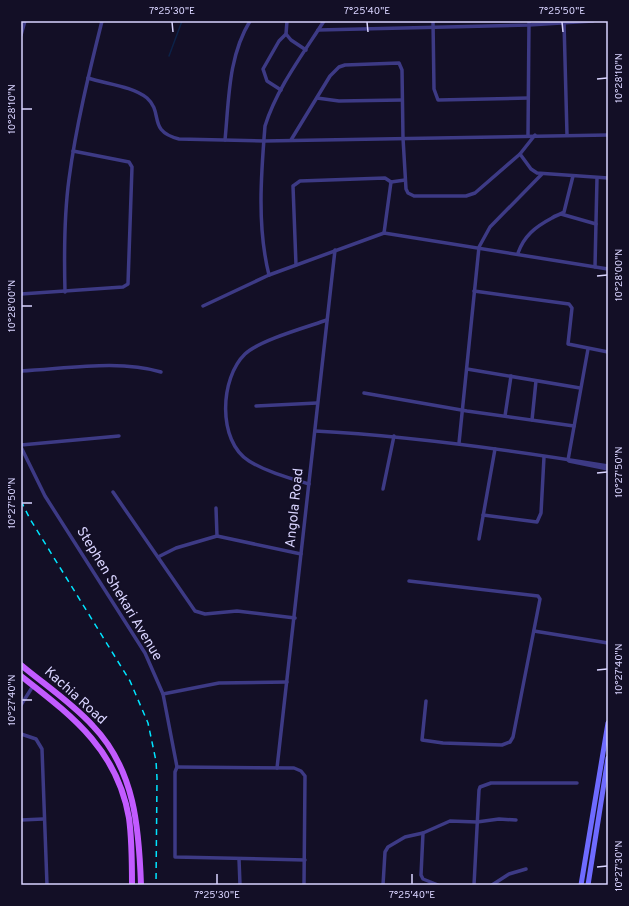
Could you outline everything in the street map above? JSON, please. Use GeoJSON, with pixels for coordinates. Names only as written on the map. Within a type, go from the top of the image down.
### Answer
{"type":"FeatureCollection","features":[{"type":"Feature","properties":{"kind":"main road","name":"Kachia Road"},"geometry":{"type":"LineString","coordinates":[[21,665],[71,705],[94,726],[118,760],[130,790],[137,818],[141,885]]}},
{"type":"Feature","properties":{"kind":"main road","name":"Kachia Road"},"geometry":{"type":"LineString","coordinates":[[21,676],[87,731],[110,764],[122,792],[128,812],[132,885]]}},
{"type":"Feature","properties":{"kind":"street"},"geometry":{"type":"LineString","coordinates":[[21,35],[25,21]]}},
{"type":"Feature","properties":{"kind":"street"},"geometry":{"type":"LineString","coordinates":[[65,292],[65,239],[68,181],[88,78],[102,21]]}},
{"type":"Feature","properties":{"kind":"street"},"geometry":{"type":"LineString","coordinates":[[225,140],[231,72],[236,49],[250,21]]}},
{"type":"Feature","properties":{"kind":"street"},"geometry":{"type":"LineString","coordinates":[[281,90],[267,81],[263,69],[279,41],[286,34],[287,21]]}},
{"type":"Feature","properties":{"kind":"street"},"geometry":{"type":"LineString","coordinates":[[269,275],[264,255],[261,221],[264,141],[269,114],[281,90],[324,21]]}},
{"type":"Feature","properties":{"kind":"street"},"geometry":{"type":"LineString","coordinates":[[434,21],[434,88],[438,100],[528,98]]}},
{"type":"Feature","properties":{"kind":"street"},"geometry":{"type":"LineString","coordinates":[[318,30],[593,21]]}},
{"type":"Feature","properties":{"kind":"street"},"geometry":{"type":"LineString","coordinates":[[564,22],[567,135]]}},
{"type":"Feature","properties":{"kind":"street"},"geometry":{"type":"LineString","coordinates":[[528,136],[529,23]]}},
{"type":"Feature","properties":{"kind":"street"},"geometry":{"type":"LineString","coordinates":[[286,34],[291,40],[306,50]]}},
{"type":"Feature","properties":{"kind":"street"},"geometry":{"type":"LineString","coordinates":[[291,140],[330,76],[339,67],[345,65],[399,63],[402,66],[403,138],[405,180],[408,193],[414,196],[466,196],[474,193],[483,188],[520,154],[535,135]]}},
{"type":"Feature","properties":{"kind":"street"},"geometry":{"type":"LineString","coordinates":[[88,78],[138,93],[148,99],[161,130],[168,136],[179,139],[264,141],[535,135],[608,135]]}},
{"type":"Feature","properties":{"kind":"street"},"geometry":{"type":"LineString","coordinates":[[317,98],[339,101],[402,100]]}},
{"type":"Feature","properties":{"kind":"street"},"geometry":{"type":"LineString","coordinates":[[21,294],[123,287],[128,284],[132,167],[129,162],[73,151]]}},
{"type":"Feature","properties":{"kind":"street"},"geometry":{"type":"LineString","coordinates":[[520,154],[531,169],[537,173],[608,178]]}},
{"type":"Feature","properties":{"kind":"street"},"geometry":{"type":"LineString","coordinates":[[459,443],[479,247],[490,227],[542,174]]}},
{"type":"Feature","properties":{"kind":"street"},"geometry":{"type":"LineString","coordinates":[[518,253],[523,240],[529,233],[551,218],[561,214],[565,209],[573,176]]}},
{"type":"Feature","properties":{"kind":"street"},"geometry":{"type":"LineString","coordinates":[[296,265],[293,186],[296,182],[385,178],[391,182],[405,180]]}},
{"type":"Feature","properties":{"kind":"street"},"geometry":{"type":"LineString","coordinates":[[596,267],[597,178]]}},
{"type":"Feature","properties":{"kind":"street"},"geometry":{"type":"LineString","coordinates":[[384,233],[391,182]]}},
{"type":"Feature","properties":{"kind":"street"},"geometry":{"type":"LineString","coordinates":[[561,214],[596,224]]}},
{"type":"Feature","properties":{"kind":"street"},"geometry":{"type":"LineString","coordinates":[[204,306],[269,275],[384,233],[518,253],[608,269]]}},
{"type":"Feature","properties":{"kind":"street","name":"Angola Road"},"geometry":{"type":"LineString","coordinates":[[277,768],[335,250]]}},
{"type":"Feature","properties":{"kind":"street"},"geometry":{"type":"LineString","coordinates":[[474,291],[569,304],[572,308],[568,344],[608,352]]}},
{"type":"Feature","properties":{"kind":"street"},"geometry":{"type":"LineString","coordinates":[[309,484],[274,473],[249,461],[242,455],[226,425],[225,400],[234,369],[246,354],[284,335],[327,320]]}},
{"type":"Feature","properties":{"kind":"street"},"geometry":{"type":"LineString","coordinates":[[568,460],[588,348]]}},
{"type":"Feature","properties":{"kind":"street"},"geometry":{"type":"LineString","coordinates":[[21,371],[105,366],[144,367],[161,372]]}},
{"type":"Feature","properties":{"kind":"street"},"geometry":{"type":"LineString","coordinates":[[467,369],[580,388]]}},
{"type":"Feature","properties":{"kind":"street"},"geometry":{"type":"LineString","coordinates":[[505,416],[511,376]]}},
{"type":"Feature","properties":{"kind":"street"},"geometry":{"type":"LineString","coordinates":[[532,420],[536,380]]}},
{"type":"Feature","properties":{"kind":"street"},"geometry":{"type":"LineString","coordinates":[[364,393],[574,426]]}},
{"type":"Feature","properties":{"kind":"street"},"geometry":{"type":"LineString","coordinates":[[256,406],[318,403]]}},
{"type":"Feature","properties":{"kind":"street"},"geometry":{"type":"LineString","coordinates":[[315,431],[394,436],[459,443],[608,466]]}},
{"type":"Feature","properties":{"kind":"street"},"geometry":{"type":"LineString","coordinates":[[21,446],[119,436]]}},
{"type":"Feature","properties":{"kind":"street"},"geometry":{"type":"LineString","coordinates":[[383,489],[394,436]]}},
{"type":"Feature","properties":{"kind":"street","name":"Stephen Shekari Avenue"},"geometry":{"type":"LineString","coordinates":[[21,446],[45,496],[145,653],[163,694],[177,767],[175,772],[176,857],[239,859]]}},
{"type":"Feature","properties":{"kind":"street"},"geometry":{"type":"LineString","coordinates":[[479,539],[495,449]]}},
{"type":"Feature","properties":{"kind":"street"},"geometry":{"type":"LineString","coordinates":[[483,515],[537,522],[541,513],[544,457]]}},
{"type":"Feature","properties":{"kind":"street"},"geometry":{"type":"LineString","coordinates":[[568,460],[572,463],[608,469]]}},
{"type":"Feature","properties":{"kind":"street"},"geometry":{"type":"LineString","coordinates":[[113,492],[194,611],[205,614],[237,611],[295,618]]}},
{"type":"Feature","properties":{"kind":"street"},"geometry":{"type":"LineString","coordinates":[[216,508],[217,536]]}},
{"type":"Feature","properties":{"kind":"street"},"geometry":{"type":"LineString","coordinates":[[158,557],[176,548],[217,536],[301,554]]}},
{"type":"Feature","properties":{"kind":"street"},"geometry":{"type":"LineString","coordinates":[[409,581],[538,596],[540,599],[513,737],[508,743],[502,745],[443,743],[422,740],[426,701]]}},
{"type":"Feature","properties":{"kind":"street"},"geometry":{"type":"LineString","coordinates":[[534,632],[608,643]]}},
{"type":"Feature","properties":{"kind":"street"},"geometry":{"type":"LineString","coordinates":[[163,694],[219,683],[287,682]]}},
{"type":"Feature","properties":{"kind":"street"},"geometry":{"type":"LineString","coordinates":[[21,705],[33,686]]}},
{"type":"Feature","properties":{"kind":"street"},"geometry":{"type":"LineString","coordinates":[[581,885],[608,724]]}},
{"type":"Feature","properties":{"kind":"street"},"geometry":{"type":"LineString","coordinates":[[21,734],[36,739],[42,748],[46,885]]}},
{"type":"Feature","properties":{"kind":"street"},"geometry":{"type":"LineString","coordinates":[[588,885],[608,758]]}},
{"type":"Feature","properties":{"kind":"street"},"geometry":{"type":"LineString","coordinates":[[177,767],[294,768],[301,771],[305,776],[304,885]]}},
{"type":"Feature","properties":{"kind":"street"},"geometry":{"type":"LineString","coordinates":[[474,885],[479,790],[484,784],[577,783]]}},
{"type":"Feature","properties":{"kind":"street"},"geometry":{"type":"LineString","coordinates":[[21,820],[43,819]]}},
{"type":"Feature","properties":{"kind":"street"},"geometry":{"type":"LineString","coordinates":[[383,885],[384,856],[388,848],[405,837],[424,833],[450,820],[477,822],[499,819],[516,820]]}},
{"type":"Feature","properties":{"kind":"street"},"geometry":{"type":"LineString","coordinates":[[424,833],[420,875],[423,879],[438,885]]}},
{"type":"Feature","properties":{"kind":"street"},"geometry":{"type":"LineString","coordinates":[[240,885],[239,859],[305,860]]}},
{"type":"Feature","properties":{"kind":"street"},"geometry":{"type":"LineString","coordinates":[[492,885],[509,874],[526,869]]}},
{"type":"Feature","properties":{"kind":"waterway"},"geometry":{"type":"LineString","coordinates":[[169,56],[182,21]]}},
{"type":"Feature","properties":{"kind":"railway"},"geometry":{"type":"LineString","coordinates":[[21,501],[30,519],[130,681],[148,723],[156,761],[157,778],[156,885]]}}]}
